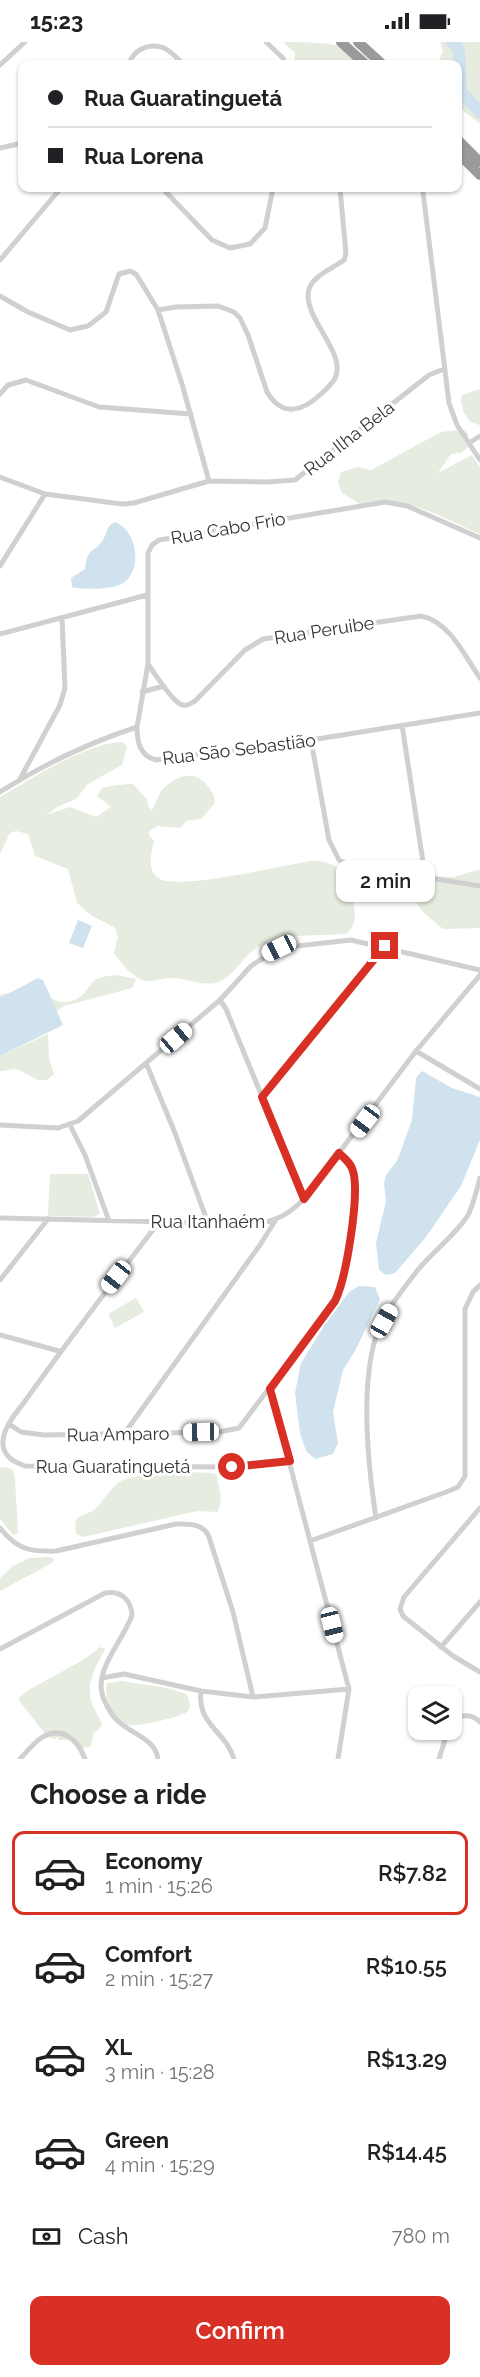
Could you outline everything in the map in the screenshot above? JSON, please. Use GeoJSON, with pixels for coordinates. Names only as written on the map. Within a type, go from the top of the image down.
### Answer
{"type":"FeatureCollection","features":[{"type":"Feature","properties":{"kind":"highway"},"geometry":{"type":"LineString","coordinates":[[341,42],[361,60]]}},
{"type":"Feature","properties":{"kind":"highway"},"geometry":{"type":"LineString","coordinates":[[358,42],[378,60]]}},
{"type":"Feature","properties":{"kind":"highway"},"geometry":{"type":"LineString","coordinates":[[462,144],[480,162]]}},
{"type":"Feature","properties":{"kind":"highway"},"geometry":{"type":"LineString","coordinates":[[462,157],[480,175]]}},
{"type":"Feature","properties":{"kind":"street"},"geometry":{"type":"LineString","coordinates":[[0,65],[25,42]]}},
{"type":"Feature","properties":{"kind":"street"},"geometry":{"type":"LineString","coordinates":[[266,42],[284,60]]}},
{"type":"Feature","properties":{"kind":"street"},"geometry":{"type":"LineString","coordinates":[[130,60],[131,56],[142,48],[155,46],[164,48],[178,60]]}},
{"type":"Feature","properties":{"kind":"street"},"geometry":{"type":"LineString","coordinates":[[0,147],[18,144]]}},
{"type":"Feature","properties":{"kind":"street"},"geometry":{"type":"LineString","coordinates":[[0,260],[58,192]]}},
{"type":"Feature","properties":{"kind":"street"},"geometry":{"type":"LineString","coordinates":[[166,192],[212,240],[230,248],[250,244],[265,228],[272,192]]}},
{"type":"Feature","properties":{"kind":"street"},"geometry":{"type":"LineString","coordinates":[[158,310],[218,306],[234,312],[244,325],[267,392],[272,400],[288,409],[297,409],[313,401],[331,384],[336,375],[334,355],[310,305],[308,293],[313,282],[344,260],[346,254],[340,192]]}},
{"type":"Feature","properties":{"kind":"street"},"geometry":{"type":"LineString","coordinates":[[423,192],[444,369],[453,416],[480,460]]}},
{"type":"Feature","properties":{"kind":"street"},"geometry":{"type":"LineString","coordinates":[[0,296],[28,312],[70,330],[88,326],[102,316],[108,308],[117,276],[130,271],[138,276],[158,310],[191,414],[208,481]]}},
{"type":"Feature","properties":{"kind":"street","name":"Rua Ilha Bela"},"geometry":{"type":"LineString","coordinates":[[0,477],[45,494],[122,504],[208,481],[295,480],[429,375],[444,369]]}},
{"type":"Feature","properties":{"kind":"street"},"geometry":{"type":"LineString","coordinates":[[0,394],[8,385],[26,380],[99,407],[191,414]]}},
{"type":"Feature","properties":{"kind":"street"},"geometry":{"type":"LineString","coordinates":[[469,443],[480,436]]}},
{"type":"Feature","properties":{"kind":"street"},"geometry":{"type":"LineString","coordinates":[[0,566],[45,494]]}},
{"type":"Feature","properties":{"kind":"street","name":"Rua Cabo Frio"},"geometry":{"type":"LineString","coordinates":[[138,727],[148,664],[148,553],[152,545],[168,537],[385,502],[406,506],[480,538]]}},
{"type":"Feature","properties":{"kind":"street"},"geometry":{"type":"LineString","coordinates":[[0,634],[147,595]]}},
{"type":"Feature","properties":{"kind":"street","name":"Rua Peruibe"},"geometry":{"type":"LineString","coordinates":[[148,664],[179,703],[187,705],[195,701],[245,650],[263,639],[420,616],[437,622],[449,632],[480,678]]}},
{"type":"Feature","properties":{"kind":"street"},"geometry":{"type":"LineString","coordinates":[[20,779],[60,705],[65,688],[62,618]]}},
{"type":"Feature","properties":{"kind":"street"},"geometry":{"type":"LineString","coordinates":[[142,692],[164,686]]}},
{"type":"Feature","properties":{"kind":"street","name":"Rua São Sebastião"},"geometry":{"type":"LineString","coordinates":[[138,727],[137,739],[142,752],[148,758],[156,760],[311,740],[480,713]]}},
{"type":"Feature","properties":{"kind":"street"},"geometry":{"type":"LineString","coordinates":[[402,725],[424,875]]}},
{"type":"Feature","properties":{"kind":"street"},"geometry":{"type":"LineString","coordinates":[[0,792],[44,765],[97,740],[138,727]]}},
{"type":"Feature","properties":{"kind":"street"},"geometry":{"type":"LineString","coordinates":[[311,740],[329,840],[339,860],[349,865],[424,875],[480,886]]}},
{"type":"Feature","properties":{"kind":"street"},"geometry":{"type":"LineString","coordinates":[[0,1125],[47,1128],[70,1125],[220,1000],[251,966],[279,948],[351,940],[385,946],[480,970]]}},
{"type":"Feature","properties":{"kind":"street"},"geometry":{"type":"LineString","coordinates":[[262,1097],[385,946]]}},
{"type":"Feature","properties":{"kind":"street","name":"Rua Itanhaém"},"geometry":{"type":"LineString","coordinates":[[0,1218],[258,1224],[284,1217],[304,1199],[416,1051],[480,975]]}},
{"type":"Feature","properties":{"kind":"street"},"geometry":{"type":"LineString","coordinates":[[220,1000],[226,1009],[304,1199]]}},
{"type":"Feature","properties":{"kind":"street"},"geometry":{"type":"LineString","coordinates":[[416,1051],[480,1089]]}},
{"type":"Feature","properties":{"kind":"street"},"geometry":{"type":"LineString","coordinates":[[146,1063],[175,1132],[208,1223]]}},
{"type":"Feature","properties":{"kind":"street"},"geometry":{"type":"LineString","coordinates":[[70,1125],[85,1155],[110,1221]]}},
{"type":"Feature","properties":{"kind":"street","name":"Rua Amparo"},"geometry":{"type":"LineString","coordinates":[[9,1424],[21,1432],[32,1435],[231,1431],[239,1428],[335,1301],[341,1288],[353,1216],[354,1175],[349,1162],[339,1153]]}},
{"type":"Feature","properties":{"kind":"street"},"geometry":{"type":"LineString","coordinates":[[376,1518],[369,1473],[368,1413],[369,1368],[376,1334],[418,1270],[469,1214],[480,1178]]}},
{"type":"Feature","properties":{"kind":"street"},"geometry":{"type":"LineString","coordinates":[[0,1280],[48,1219]]}},
{"type":"Feature","properties":{"kind":"street"},"geometry":{"type":"LineString","coordinates":[[124,1434],[260,1245],[274,1221]]}},
{"type":"Feature","properties":{"kind":"street","name":"Rua Guaratinguetá"},"geometry":{"type":"LineString","coordinates":[[159,1222],[59,1351],[9,1424],[3,1441],[5,1452],[14,1462],[26,1466],[232,1467],[290,1461]]}},
{"type":"Feature","properties":{"kind":"street"},"geometry":{"type":"LineString","coordinates":[[310,1541],[449,1491],[458,1487],[464,1479],[465,1309],[472,1292],[480,1286]]}},
{"type":"Feature","properties":{"kind":"street"},"geometry":{"type":"LineString","coordinates":[[0,1335],[59,1351]]}},
{"type":"Feature","properties":{"kind":"street"},"geometry":{"type":"LineString","coordinates":[[270,1389],[349,1689],[338,1759]]}},
{"type":"Feature","properties":{"kind":"street"},"geometry":{"type":"LineString","coordinates":[[480,1508],[400,1602],[403,1616],[441,1647],[480,1672]]}},
{"type":"Feature","properties":{"kind":"street"},"geometry":{"type":"LineString","coordinates":[[0,1528],[14,1544],[41,1551],[56,1551],[176,1524],[195,1524],[204,1528],[233,1612],[253,1697]]}},
{"type":"Feature","properties":{"kind":"street"},"geometry":{"type":"LineString","coordinates":[[0,1649],[105,1593],[118,1593],[129,1602],[132,1615],[102,1678],[102,1694],[110,1712],[120,1723],[152,1746],[158,1759]]}},
{"type":"Feature","properties":{"kind":"street"},"geometry":{"type":"LineString","coordinates":[[441,1647],[480,1602]]}},
{"type":"Feature","properties":{"kind":"street"},"geometry":{"type":"LineString","coordinates":[[102,1678],[124,1674],[201,1691],[253,1697],[349,1689]]}},
{"type":"Feature","properties":{"kind":"street"},"geometry":{"type":"LineString","coordinates":[[201,1691],[199,1702],[201,1711],[226,1742],[234,1759]]}},
{"type":"Feature","properties":{"kind":"street"},"geometry":{"type":"LineString","coordinates":[[462,1717],[471,1716],[480,1722]]}},
{"type":"Feature","properties":{"kind":"street"},"geometry":{"type":"LineString","coordinates":[[20,1759],[34,1743],[52,1732],[60,1732],[75,1741],[82,1749],[85,1759]]}},
{"type":"Feature","properties":{"kind":"street"},"geometry":{"type":"LineString","coordinates":[[439,1759],[445,1740]]}},
{"type":"Feature","properties":{"kind":"shaded area"},"geometry":{"type":"Polygon","coordinates":[[[283,42],[320,43],[347,47],[358,51],[368,60],[294,60],[295,53],[283,42]]]}},
{"type":"Feature","properties":{"kind":"shaded area"},"geometry":{"type":"Polygon","coordinates":[[[440,42],[480,42],[480,124],[462,109],[462,60],[440,60],[443,51],[440,42]]]}},
{"type":"Feature","properties":{"kind":"shaded area"},"geometry":{"type":"Polygon","coordinates":[[[480,389],[480,425],[470,422],[463,411],[461,401],[462,395],[480,389]]]}},
{"type":"Feature","properties":{"kind":"shaded area"},"geometry":{"type":"Polygon","coordinates":[[[459,427],[468,433],[468,447],[461,453],[451,454],[438,473],[472,455],[480,467],[480,534],[422,508],[376,501],[360,504],[342,493],[338,483],[341,472],[358,467],[371,470],[441,432],[458,430],[459,427]]]}},
{"type":"Feature","properties":{"kind":"shaded area"},"geometry":{"type":"Polygon","coordinates":[[[123,742],[127,747],[122,765],[88,784],[76,799],[57,807],[46,815],[70,807],[96,817],[111,807],[97,796],[102,788],[130,784],[133,784],[146,798],[152,810],[163,788],[182,777],[193,776],[203,781],[210,789],[215,803],[201,819],[186,821],[181,828],[158,826],[149,831],[154,841],[151,867],[156,876],[171,882],[188,881],[232,876],[311,861],[327,863],[341,870],[351,882],[355,921],[350,930],[346,934],[272,940],[256,948],[225,979],[218,982],[201,983],[172,978],[148,981],[133,974],[114,953],[118,936],[115,928],[91,915],[77,903],[68,869],[35,856],[28,834],[16,831],[10,833],[0,854],[0,797],[77,755],[93,748],[123,742]]]}},
{"type":"Feature","properties":{"kind":"shaded area"},"geometry":{"type":"Polygon","coordinates":[[[480,870],[480,928],[443,929],[424,913],[409,892],[429,876],[454,877],[480,870]]]}},
{"type":"Feature","properties":{"kind":"shaded area"},"geometry":{"type":"Polygon","coordinates":[[[116,975],[136,979],[132,988],[64,1006],[39,1026],[0,1035],[0,995],[31,987],[41,979],[40,988],[49,996],[59,1001],[70,1002],[81,996],[95,980],[116,975]]]}},
{"type":"Feature","properties":{"kind":"shaded area"},"geometry":{"type":"Polygon","coordinates":[[[48,1034],[49,1058],[54,1074],[47,1080],[38,1080],[17,1069],[0,1071],[0,1056],[48,1034]]]}},
{"type":"Feature","properties":{"kind":"shaded area"},"geometry":{"type":"Polygon","coordinates":[[[50,1174],[88,1174],[100,1214],[93,1217],[48,1216],[50,1174]]]}},
{"type":"Feature","properties":{"kind":"shaded area"},"geometry":{"type":"Polygon","coordinates":[[[136,1298],[144,1312],[115,1328],[108,1314],[136,1298]]]}},
{"type":"Feature","properties":{"kind":"shaded area"},"geometry":{"type":"Polygon","coordinates":[[[6,1467],[13,1470],[15,1478],[18,1533],[13,1535],[0,1519],[0,1468],[6,1467]]]}},
{"type":"Feature","properties":{"kind":"shaded area"},"geometry":{"type":"Polygon","coordinates":[[[188,1472],[217,1475],[221,1499],[218,1512],[197,1511],[83,1537],[76,1534],[75,1526],[78,1518],[96,1508],[118,1483],[132,1477],[188,1472]]]}},
{"type":"Feature","properties":{"kind":"shaded area"},"geometry":{"type":"Polygon","coordinates":[[[50,1557],[54,1559],[52,1563],[0,1591],[0,1578],[13,1566],[29,1558],[50,1557]]]}},
{"type":"Feature","properties":{"kind":"shaded area"},"geometry":{"type":"Polygon","coordinates":[[[100,1647],[105,1649],[92,1675],[90,1696],[102,1726],[93,1734],[91,1747],[81,1748],[69,1740],[59,1740],[58,1737],[54,1739],[45,1734],[18,1699],[27,1691],[83,1660],[100,1647]]]}},
{"type":"Feature","properties":{"kind":"shaded area"},"geometry":{"type":"Polygon","coordinates":[[[121,1681],[167,1688],[186,1694],[190,1707],[188,1711],[178,1716],[159,1721],[133,1725],[123,1723],[110,1708],[106,1695],[107,1683],[121,1681]]]}},
{"type":"Feature","properties":{"kind":"water"},"geometry":{"type":"Polygon","coordinates":[[[115,522],[128,533],[135,549],[131,575],[122,584],[108,588],[72,587],[71,578],[85,569],[89,553],[99,545],[108,528],[115,522]]]}},
{"type":"Feature","properties":{"kind":"water"},"geometry":{"type":"Polygon","coordinates":[[[78,920],[92,926],[83,948],[69,943],[78,920]]]}},
{"type":"Feature","properties":{"kind":"water"},"geometry":{"type":"Polygon","coordinates":[[[38,978],[43,980],[63,1025],[0,1056],[0,998],[38,978]]]}},
{"type":"Feature","properties":{"kind":"water"},"geometry":{"type":"Polygon","coordinates":[[[422,1071],[452,1088],[480,1097],[480,1140],[461,1186],[426,1237],[395,1273],[386,1275],[379,1270],[376,1243],[386,1201],[384,1183],[386,1175],[397,1161],[412,1120],[416,1078],[422,1071]]]}},
{"type":"Feature","properties":{"kind":"water"},"geometry":{"type":"Polygon","coordinates":[[[359,1286],[375,1287],[380,1299],[355,1351],[343,1370],[333,1412],[338,1443],[333,1454],[315,1459],[306,1451],[300,1433],[295,1393],[301,1363],[349,1292],[359,1286]]]}},
{"type":"Feature","properties":{"kind":"waterway"},"geometry":{"type":"LineString","coordinates":[[452,42],[459,49],[460,60]]}},
{"type":"Feature","properties":{"kind":"waterway"},"geometry":{"type":"LineString","coordinates":[[462,93],[480,112]]}},
{"type":"Feature","properties":{"kind":"route"},"geometry":{"type":"LineString","coordinates":[[232,1467],[290,1461],[270,1389],[335,1301],[341,1288],[353,1216],[354,1175],[349,1162],[339,1153],[304,1199],[262,1097],[385,946]]}}]}
